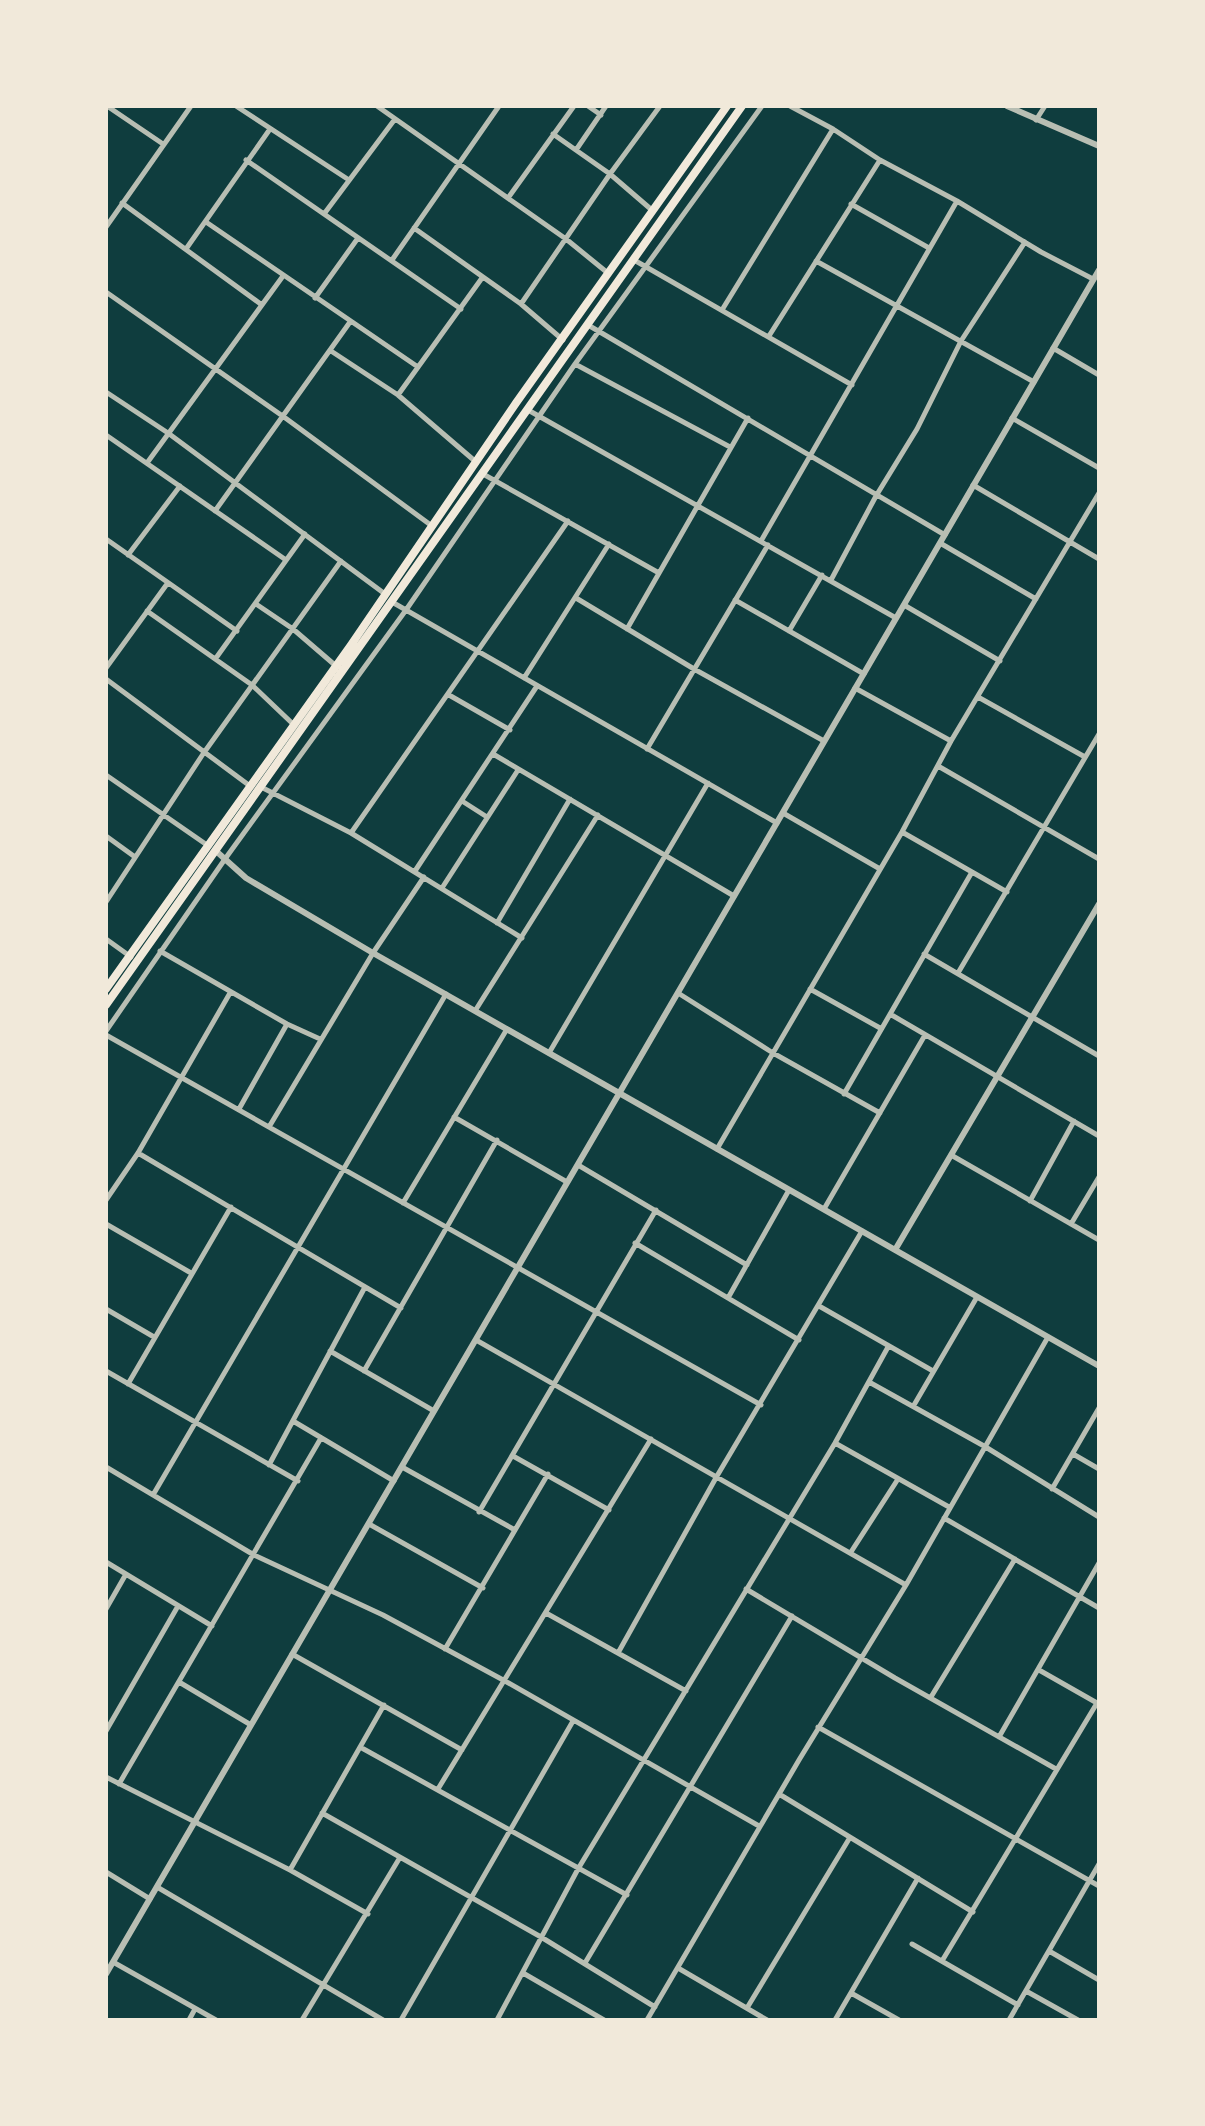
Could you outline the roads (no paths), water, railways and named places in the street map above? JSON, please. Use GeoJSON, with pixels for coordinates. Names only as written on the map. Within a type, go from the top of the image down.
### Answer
{"type":"FeatureCollection","features":[{"type":"Feature","properties":{"kind":"main road"},"geometry":{"type":"LineString","coordinates":[[212,848],[261,787],[389,598],[432,526],[727,106]]}},
{"type":"Feature","properties":{"kind":"main road"},"geometry":{"type":"LineString","coordinates":[[106,1005],[250,786],[336,666],[483,474],[742,106]]}},
{"type":"Feature","properties":{"kind":"main road"},"geometry":{"type":"LineString","coordinates":[[106,989],[134,959]]}},
{"type":"Feature","properties":{"kind":"street"},"geometry":{"type":"LineString","coordinates":[[107,106],[163,144]]}},
{"type":"Feature","properties":{"kind":"street"},"geometry":{"type":"LineString","coordinates":[[106,227],[191,106]]}},
{"type":"Feature","properties":{"kind":"street"},"geometry":{"type":"LineString","coordinates":[[236,106],[349,180]]}},
{"type":"Feature","properties":{"kind":"street"},"geometry":{"type":"LineString","coordinates":[[377,106],[566,239],[609,274]]}},
{"type":"Feature","properties":{"kind":"street"},"geometry":{"type":"LineString","coordinates":[[392,260],[499,106]]}},
{"type":"Feature","properties":{"kind":"street"},"geometry":{"type":"LineString","coordinates":[[508,198],[574,106]]}},
{"type":"Feature","properties":{"kind":"street"},"geometry":{"type":"LineString","coordinates":[[588,106],[601,115]]}},
{"type":"Feature","properties":{"kind":"street"},"geometry":{"type":"LineString","coordinates":[[576,150],[606,106]]}},
{"type":"Feature","properties":{"kind":"street"},"geometry":{"type":"LineString","coordinates":[[521,304],[660,106]]}},
{"type":"Feature","properties":{"kind":"street"},"geometry":{"type":"LineString","coordinates":[[761,1405],[106,1033],[160,951],[406,610],[575,364],[762,106]]}},
{"type":"Feature","properties":{"kind":"street"},"geometry":{"type":"LineString","coordinates":[[790,106],[1093,279]]}},
{"type":"Feature","properties":{"kind":"street"},"geometry":{"type":"LineString","coordinates":[[1007,106],[1099,146]]}},
{"type":"Feature","properties":{"kind":"street"},"geometry":{"type":"LineString","coordinates":[[1036,120],[1045,106]]}},
{"type":"Feature","properties":{"kind":"street"},"geometry":{"type":"LineString","coordinates":[[324,214],[395,119]]}},
{"type":"Feature","properties":{"kind":"street"},"geometry":{"type":"LineString","coordinates":[[186,249],[270,129]]}},
{"type":"Feature","properties":{"kind":"street"},"geometry":{"type":"LineString","coordinates":[[722,310],[833,129]]}},
{"type":"Feature","properties":{"kind":"street"},"geometry":{"type":"LineString","coordinates":[[553,134],[610,174],[653,211]]}},
{"type":"Feature","properties":{"kind":"street"},"geometry":{"type":"LineString","coordinates":[[246,160],[461,309]]}},
{"type":"Feature","properties":{"kind":"street"},"geometry":{"type":"LineString","coordinates":[[769,336],[880,160]]}},
{"type":"Feature","properties":{"kind":"street"},"geometry":{"type":"LineString","coordinates":[[761,541],[957,201]]}},
{"type":"Feature","properties":{"kind":"street"},"geometry":{"type":"LineString","coordinates":[[122,203],[262,305]]}},
{"type":"Feature","properties":{"kind":"street"},"geometry":{"type":"LineString","coordinates":[[851,204],[929,248]]}},
{"type":"Feature","properties":{"kind":"street"},"geometry":{"type":"LineString","coordinates":[[206,222],[418,367]]}},
{"type":"Feature","properties":{"kind":"street"},"geometry":{"type":"LineString","coordinates":[[414,228],[521,304],[563,340]]}},
{"type":"Feature","properties":{"kind":"street"},"geometry":{"type":"LineString","coordinates":[[315,298],[358,238]]}},
{"type":"Feature","properties":{"kind":"street"},"geometry":{"type":"LineString","coordinates":[[831,580],[876,496],[917,429],[961,341],[1025,242]]}},
{"type":"Feature","properties":{"kind":"street"},"geometry":{"type":"LineString","coordinates":[[634,260],[852,385]]}},
{"type":"Feature","properties":{"kind":"street"},"geometry":{"type":"LineString","coordinates":[[816,261],[1034,382]]}},
{"type":"Feature","properties":{"kind":"street"},"geometry":{"type":"LineString","coordinates":[[216,2020],[109,1967],[1099,270]]}},
{"type":"Feature","properties":{"kind":"street"},"geometry":{"type":"LineString","coordinates":[[147,463],[283,276]]}},
{"type":"Feature","properties":{"kind":"street"},"geometry":{"type":"LineString","coordinates":[[398,395],[482,278]]}},
{"type":"Feature","properties":{"kind":"street"},"geometry":{"type":"LineString","coordinates":[[106,292],[432,526]]}},
{"type":"Feature","properties":{"kind":"street"},"geometry":{"type":"LineString","coordinates":[[215,511],[350,322]]}},
{"type":"Feature","properties":{"kind":"street"},"geometry":{"type":"LineString","coordinates":[[588,325],[945,535]]}},
{"type":"Feature","properties":{"kind":"street"},"geometry":{"type":"LineString","coordinates":[[1053,348],[1099,375]]}},
{"type":"Feature","properties":{"kind":"street"},"geometry":{"type":"LineString","coordinates":[[331,351],[398,395],[477,463]]}},
{"type":"Feature","properties":{"kind":"street"},"geometry":{"type":"LineString","coordinates":[[575,364],[730,447]]}},
{"type":"Feature","properties":{"kind":"street"},"geometry":{"type":"LineString","coordinates":[[106,392],[168,433],[406,610],[777,823]]}},
{"type":"Feature","properties":{"kind":"street"},"geometry":{"type":"LineString","coordinates":[[528,410],[896,618]]}},
{"type":"Feature","properties":{"kind":"street"},"geometry":{"type":"LineString","coordinates":[[627,629],[748,418]]}},
{"type":"Feature","properties":{"kind":"street"},"geometry":{"type":"LineString","coordinates":[[1012,418],[1099,468]]}},
{"type":"Feature","properties":{"kind":"street"},"geometry":{"type":"LineString","coordinates":[[106,435],[286,560]]}},
{"type":"Feature","properties":{"kind":"street"},"geometry":{"type":"LineString","coordinates":[[483,474],[659,573]]}},
{"type":"Feature","properties":{"kind":"street"},"geometry":{"type":"LineString","coordinates":[[973,485],[1099,559]]}},
{"type":"Feature","properties":{"kind":"street"},"geometry":{"type":"LineString","coordinates":[[128,555],[180,486]]}},
{"type":"Feature","properties":{"kind":"street"},"geometry":{"type":"LineString","coordinates":[[717,1149],[902,832],[951,741],[1099,493]]}},
{"type":"Feature","properties":{"kind":"street"},"geometry":{"type":"LineString","coordinates":[[351,833],[568,521]]}},
{"type":"Feature","properties":{"kind":"street"},"geometry":{"type":"LineString","coordinates":[[216,658],[305,534]]}},
{"type":"Feature","properties":{"kind":"street"},"geometry":{"type":"LineString","coordinates":[[106,539],[237,631]]}},
{"type":"Feature","properties":{"kind":"street"},"geometry":{"type":"LineString","coordinates":[[940,543],[1036,599]]}},
{"type":"Feature","properties":{"kind":"street"},"geometry":{"type":"LineString","coordinates":[[524,678],[609,544]]}},
{"type":"Feature","properties":{"kind":"street"},"geometry":{"type":"LineString","coordinates":[[647,749],[768,545]]}},
{"type":"Feature","properties":{"kind":"street"},"geometry":{"type":"LineString","coordinates":[[106,902],[203,754],[341,561]]}},
{"type":"Feature","properties":{"kind":"street"},"geometry":{"type":"LineString","coordinates":[[789,631],[822,575]]}},
{"type":"Feature","properties":{"kind":"street"},"geometry":{"type":"LineString","coordinates":[[106,668],[167,584]]}},
{"type":"Feature","properties":{"kind":"street"},"geometry":{"type":"LineString","coordinates":[[576,598],[694,669],[824,741]]}},
{"type":"Feature","properties":{"kind":"street"},"geometry":{"type":"LineString","coordinates":[[735,600],[864,674]]}},
{"type":"Feature","properties":{"kind":"street"},"geometry":{"type":"LineString","coordinates":[[256,604],[293,629],[336,666]]}},
{"type":"Feature","properties":{"kind":"street"},"geometry":{"type":"LineString","coordinates":[[904,605],[1000,661]]}},
{"type":"Feature","properties":{"kind":"street"},"geometry":{"type":"LineString","coordinates":[[147,611],[252,685],[294,725]]}},
{"type":"Feature","properties":{"kind":"street"},"geometry":{"type":"LineString","coordinates":[[106,679],[250,786]]}},
{"type":"Feature","properties":{"kind":"street"},"geometry":{"type":"LineString","coordinates":[[415,871],[537,686]]}},
{"type":"Feature","properties":{"kind":"street"},"geometry":{"type":"LineString","coordinates":[[855,688],[951,741]]}},
{"type":"Feature","properties":{"kind":"street"},"geometry":{"type":"LineString","coordinates":[[449,695],[510,730]]}},
{"type":"Feature","properties":{"kind":"street"},"geometry":{"type":"LineString","coordinates":[[978,697],[1085,757]]}},
{"type":"Feature","properties":{"kind":"street"},"geometry":{"type":"LineString","coordinates":[[958,973],[1099,734]]}},
{"type":"Feature","properties":{"kind":"street"},"geometry":{"type":"LineString","coordinates":[[493,754],[734,896]]}},
{"type":"Feature","properties":{"kind":"street"},"geometry":{"type":"LineString","coordinates":[[938,766],[1099,859]]}},
{"type":"Feature","properties":{"kind":"street"},"geometry":{"type":"LineString","coordinates":[[442,888],[518,770]]}},
{"type":"Feature","properties":{"kind":"street"},"geometry":{"type":"LineString","coordinates":[[106,775],[212,848],[246,878],[1099,1366]]}},
{"type":"Feature","properties":{"kind":"street"},"geometry":{"type":"LineString","coordinates":[[549,1053],[708,783]]}},
{"type":"Feature","properties":{"kind":"street"},"geometry":{"type":"LineString","coordinates":[[261,787],[351,833],[522,938]]}},
{"type":"Feature","properties":{"kind":"street"},"geometry":{"type":"LineString","coordinates":[[497,923],[570,799]]}},
{"type":"Feature","properties":{"kind":"street"},"geometry":{"type":"LineString","coordinates":[[462,801],[487,817]]}},
{"type":"Feature","properties":{"kind":"street"},"geometry":{"type":"LineString","coordinates":[[783,813],[880,869]]}},
{"type":"Feature","properties":{"kind":"street"},"geometry":{"type":"LineString","coordinates":[[475,1011],[598,815]]}},
{"type":"Feature","properties":{"kind":"street"},"geometry":{"type":"LineString","coordinates":[[902,832],[1007,892]]}},
{"type":"Feature","properties":{"kind":"street"},"geometry":{"type":"LineString","coordinates":[[106,836],[135,857]]}},
{"type":"Feature","properties":{"kind":"street"},"geometry":{"type":"LineString","coordinates":[[844,1094],[972,872]]}},
{"type":"Feature","properties":{"kind":"street"},"geometry":{"type":"LineString","coordinates":[[269,1127],[373,953],[424,877]]}},
{"type":"Feature","properties":{"kind":"street"},"geometry":{"type":"LineString","coordinates":[[895,1250],[1099,904]]}},
{"type":"Feature","properties":{"kind":"street"},"geometry":{"type":"LineString","coordinates":[[106,939],[134,959]]}},
{"type":"Feature","properties":{"kind":"street"},"geometry":{"type":"LineString","coordinates":[[160,951],[230,993],[320,1039]]}},
{"type":"Feature","properties":{"kind":"street"},"geometry":{"type":"LineString","coordinates":[[924,954],[1099,1056]]}},
{"type":"Feature","properties":{"kind":"street"},"geometry":{"type":"LineString","coordinates":[[810,989],[880,1028]]}},
{"type":"Feature","properties":{"kind":"street"},"geometry":{"type":"LineString","coordinates":[[106,1200],[138,1153],[230,993]]}},
{"type":"Feature","properties":{"kind":"street"},"geometry":{"type":"LineString","coordinates":[[678,993],[773,1053],[880,1113]]}},
{"type":"Feature","properties":{"kind":"street"},"geometry":{"type":"LineString","coordinates":[[153,1495],[446,994]]}},
{"type":"Feature","properties":{"kind":"street"},"geometry":{"type":"LineString","coordinates":[[890,1014],[1099,1136]]}},
{"type":"Feature","properties":{"kind":"street"},"geometry":{"type":"LineString","coordinates":[[239,1109],[287,1024]]}},
{"type":"Feature","properties":{"kind":"street"},"geometry":{"type":"LineString","coordinates":[[403,1203],[507,1029]]}},
{"type":"Feature","properties":{"kind":"street"},"geometry":{"type":"LineString","coordinates":[[824,1209],[925,1035]]}},
{"type":"Feature","properties":{"kind":"street"},"geometry":{"type":"LineString","coordinates":[[454,1117],[567,1182]]}},
{"type":"Feature","properties":{"kind":"street"},"geometry":{"type":"LineString","coordinates":[[1030,1201],[1074,1121]]}},
{"type":"Feature","properties":{"kind":"street"},"geometry":{"type":"LineString","coordinates":[[364,1371],[497,1140]]}},
{"type":"Feature","properties":{"kind":"street"},"geometry":{"type":"LineString","coordinates":[[138,1153],[401,1308]]}},
{"type":"Feature","properties":{"kind":"street"},"geometry":{"type":"LineString","coordinates":[[951,1155],[1099,1240]]}},
{"type":"Feature","properties":{"kind":"street"},"geometry":{"type":"LineString","coordinates":[[578,1165],[747,1265]]}},
{"type":"Feature","properties":{"kind":"street"},"geometry":{"type":"LineString","coordinates":[[1071,1224],[1099,1177]]}},
{"type":"Feature","properties":{"kind":"street"},"geometry":{"type":"LineString","coordinates":[[728,1298],[789,1190]]}},
{"type":"Feature","properties":{"kind":"street"},"geometry":{"type":"LineString","coordinates":[[128,1384],[231,1207]]}},
{"type":"Feature","properties":{"kind":"street"},"geometry":{"type":"LineString","coordinates":[[479,1512],[656,1210]]}},
{"type":"Feature","properties":{"kind":"street"},"geometry":{"type":"LineString","coordinates":[[106,1224],[191,1273]]}},
{"type":"Feature","properties":{"kind":"street"},"geometry":{"type":"LineString","coordinates":[[618,1653],[717,1476],[862,1231]]}},
{"type":"Feature","properties":{"kind":"street"},"geometry":{"type":"LineString","coordinates":[[635,1243],[799,1340]]}},
{"type":"Feature","properties":{"kind":"street"},"geometry":{"type":"LineString","coordinates":[[269,1465],[365,1287]]}},
{"type":"Feature","properties":{"kind":"street"},"geometry":{"type":"LineString","coordinates":[[914,1405],[977,1297]]}},
{"type":"Feature","properties":{"kind":"street"},"geometry":{"type":"LineString","coordinates":[[819,1306],[933,1371]]}},
{"type":"Feature","properties":{"kind":"street"},"geometry":{"type":"LineString","coordinates":[[106,1309],[154,1337]]}},
{"type":"Feature","properties":{"kind":"street"},"geometry":{"type":"LineString","coordinates":[[647,2020],[759,1826],[906,1585],[1048,1337]]}},
{"type":"Feature","properties":{"kind":"street"},"geometry":{"type":"LineString","coordinates":[[476,1340],[906,1585]]}},
{"type":"Feature","properties":{"kind":"street"},"geometry":{"type":"LineString","coordinates":[[497,2020],[578,1869],[835,1443],[888,1347]]}},
{"type":"Feature","properties":{"kind":"street"},"geometry":{"type":"LineString","coordinates":[[330,1351],[434,1411]]}},
{"type":"Feature","properties":{"kind":"street"},"geometry":{"type":"LineString","coordinates":[[106,1371],[298,1481]]}},
{"type":"Feature","properties":{"kind":"street"},"geometry":{"type":"LineString","coordinates":[[869,1382],[984,1446],[1099,1517]]}},
{"type":"Feature","properties":{"kind":"street"},"geometry":{"type":"LineString","coordinates":[[1052,1489],[1099,1408]]}},
{"type":"Feature","properties":{"kind":"street"},"geometry":{"type":"LineString","coordinates":[[293,1421],[394,1481]]}},
{"type":"Feature","properties":{"kind":"street"},"geometry":{"type":"LineString","coordinates":[[119,1784],[321,1438]]}},
{"type":"Feature","properties":{"kind":"street"},"geometry":{"type":"LineString","coordinates":[[438,1789],[651,1439]]}},
{"type":"Feature","properties":{"kind":"street"},"geometry":{"type":"LineString","coordinates":[[835,1443],[949,1507]]}},
{"type":"Feature","properties":{"kind":"street"},"geometry":{"type":"LineString","coordinates":[[1073,1454],[1099,1469]]}},
{"type":"Feature","properties":{"kind":"street"},"geometry":{"type":"LineString","coordinates":[[513,1456],[609,1510]]}},
{"type":"Feature","properties":{"kind":"street"},"geometry":{"type":"LineString","coordinates":[[106,1467],[254,1555],[383,1615],[759,1826]]}},
{"type":"Feature","properties":{"kind":"street"},"geometry":{"type":"LineString","coordinates":[[402,1467],[515,1530]]}},
{"type":"Feature","properties":{"kind":"street"},"geometry":{"type":"LineString","coordinates":[[445,1650],[548,1474]]}},
{"type":"Feature","properties":{"kind":"street"},"geometry":{"type":"LineString","coordinates":[[851,1552],[898,1479]]}},
{"type":"Feature","properties":{"kind":"street"},"geometry":{"type":"LineString","coordinates":[[944,1518],[1099,1608]]}},
{"type":"Feature","properties":{"kind":"street"},"geometry":{"type":"LineString","coordinates":[[369,1524],[483,1588]]}},
{"type":"Feature","properties":{"kind":"street"},"geometry":{"type":"LineString","coordinates":[[931,1697],[1015,1559]]}},
{"type":"Feature","properties":{"kind":"street"},"geometry":{"type":"LineString","coordinates":[[106,1562],[212,1626]]}},
{"type":"Feature","properties":{"kind":"street"},"geometry":{"type":"LineString","coordinates":[[999,1737],[1099,1563]]}},
{"type":"Feature","properties":{"kind":"street"},"geometry":{"type":"LineString","coordinates":[[106,1609],[126,1574]]}},
{"type":"Feature","properties":{"kind":"street"},"geometry":{"type":"LineString","coordinates":[[746,1589],[1056,1769]]}},
{"type":"Feature","properties":{"kind":"street"},"geometry":{"type":"LineString","coordinates":[[106,1731],[178,1606]]}},
{"type":"Feature","properties":{"kind":"street"},"geometry":{"type":"LineString","coordinates":[[546,1613],[686,1691]]}},
{"type":"Feature","properties":{"kind":"street"},"geometry":{"type":"LineString","coordinates":[[585,1963],[792,1616]]}},
{"type":"Feature","properties":{"kind":"street"},"geometry":{"type":"LineString","coordinates":[[292,1654],[462,1750]]}},
{"type":"Feature","properties":{"kind":"street"},"geometry":{"type":"LineString","coordinates":[[942,1961],[1097,1703],[1039,1670]]}},
{"type":"Feature","properties":{"kind":"street"},"geometry":{"type":"LineString","coordinates":[[179,1682],[251,1725]]}},
{"type":"Feature","properties":{"kind":"street"},"geometry":{"type":"LineString","coordinates":[[290,1870],[384,1705]]}},
{"type":"Feature","properties":{"kind":"street"},"geometry":{"type":"LineString","coordinates":[[401,2020],[573,1721]]}},
{"type":"Feature","properties":{"kind":"street"},"geometry":{"type":"LineString","coordinates":[[818,1727],[1099,1886]]}},
{"type":"Feature","properties":{"kind":"street"},"geometry":{"type":"LineString","coordinates":[[360,1747],[627,1895]]}},
{"type":"Feature","properties":{"kind":"street"},"geometry":{"type":"LineString","coordinates":[[106,1777],[290,1870],[368,1914]]}},
{"type":"Feature","properties":{"kind":"street"},"geometry":{"type":"LineString","coordinates":[[779,1794],[973,1912]]}},
{"type":"Feature","properties":{"kind":"street"},"geometry":{"type":"LineString","coordinates":[[322,1813],[541,1937],[655,2007]]}},
{"type":"Feature","properties":{"kind":"street"},"geometry":{"type":"LineString","coordinates":[[747,2008],[849,1839]]}},
{"type":"Feature","properties":{"kind":"street"},"geometry":{"type":"LineString","coordinates":[[302,2020],[399,1859]]}},
{"type":"Feature","properties":{"kind":"street"},"geometry":{"type":"LineString","coordinates":[[1009,2020],[1099,1864]]}},
{"type":"Feature","properties":{"kind":"street"},"geometry":{"type":"LineString","coordinates":[[106,1872],[150,1899]]}},
{"type":"Feature","properties":{"kind":"street"},"geometry":{"type":"LineString","coordinates":[[835,2020],[918,1878]]}},
{"type":"Feature","properties":{"kind":"street"},"geometry":{"type":"LineString","coordinates":[[157,1887],[383,2020]]}},
{"type":"Feature","properties":{"kind":"street"},"geometry":{"type":"LineString","coordinates":[[912,1944],[1018,2005]]}},
{"type":"Feature","properties":{"kind":"street"},"geometry":{"type":"LineString","coordinates":[[1049,1951],[1099,1980]]}},
{"type":"Feature","properties":{"kind":"street"},"geometry":{"type":"LineString","coordinates":[[678,1968],[767,2020]]}},
{"type":"Feature","properties":{"kind":"street"},"geometry":{"type":"LineString","coordinates":[[523,1973],[604,2020]]}},
{"type":"Feature","properties":{"kind":"street"},"geometry":{"type":"LineString","coordinates":[[1026,1990],[1078,2020]]}},
{"type":"Feature","properties":{"kind":"street"},"geometry":{"type":"LineString","coordinates":[[851,1993],[899,2020]]}},
{"type":"Feature","properties":{"kind":"street"},"geometry":{"type":"LineString","coordinates":[[189,2020],[195,2009]]}}]}
